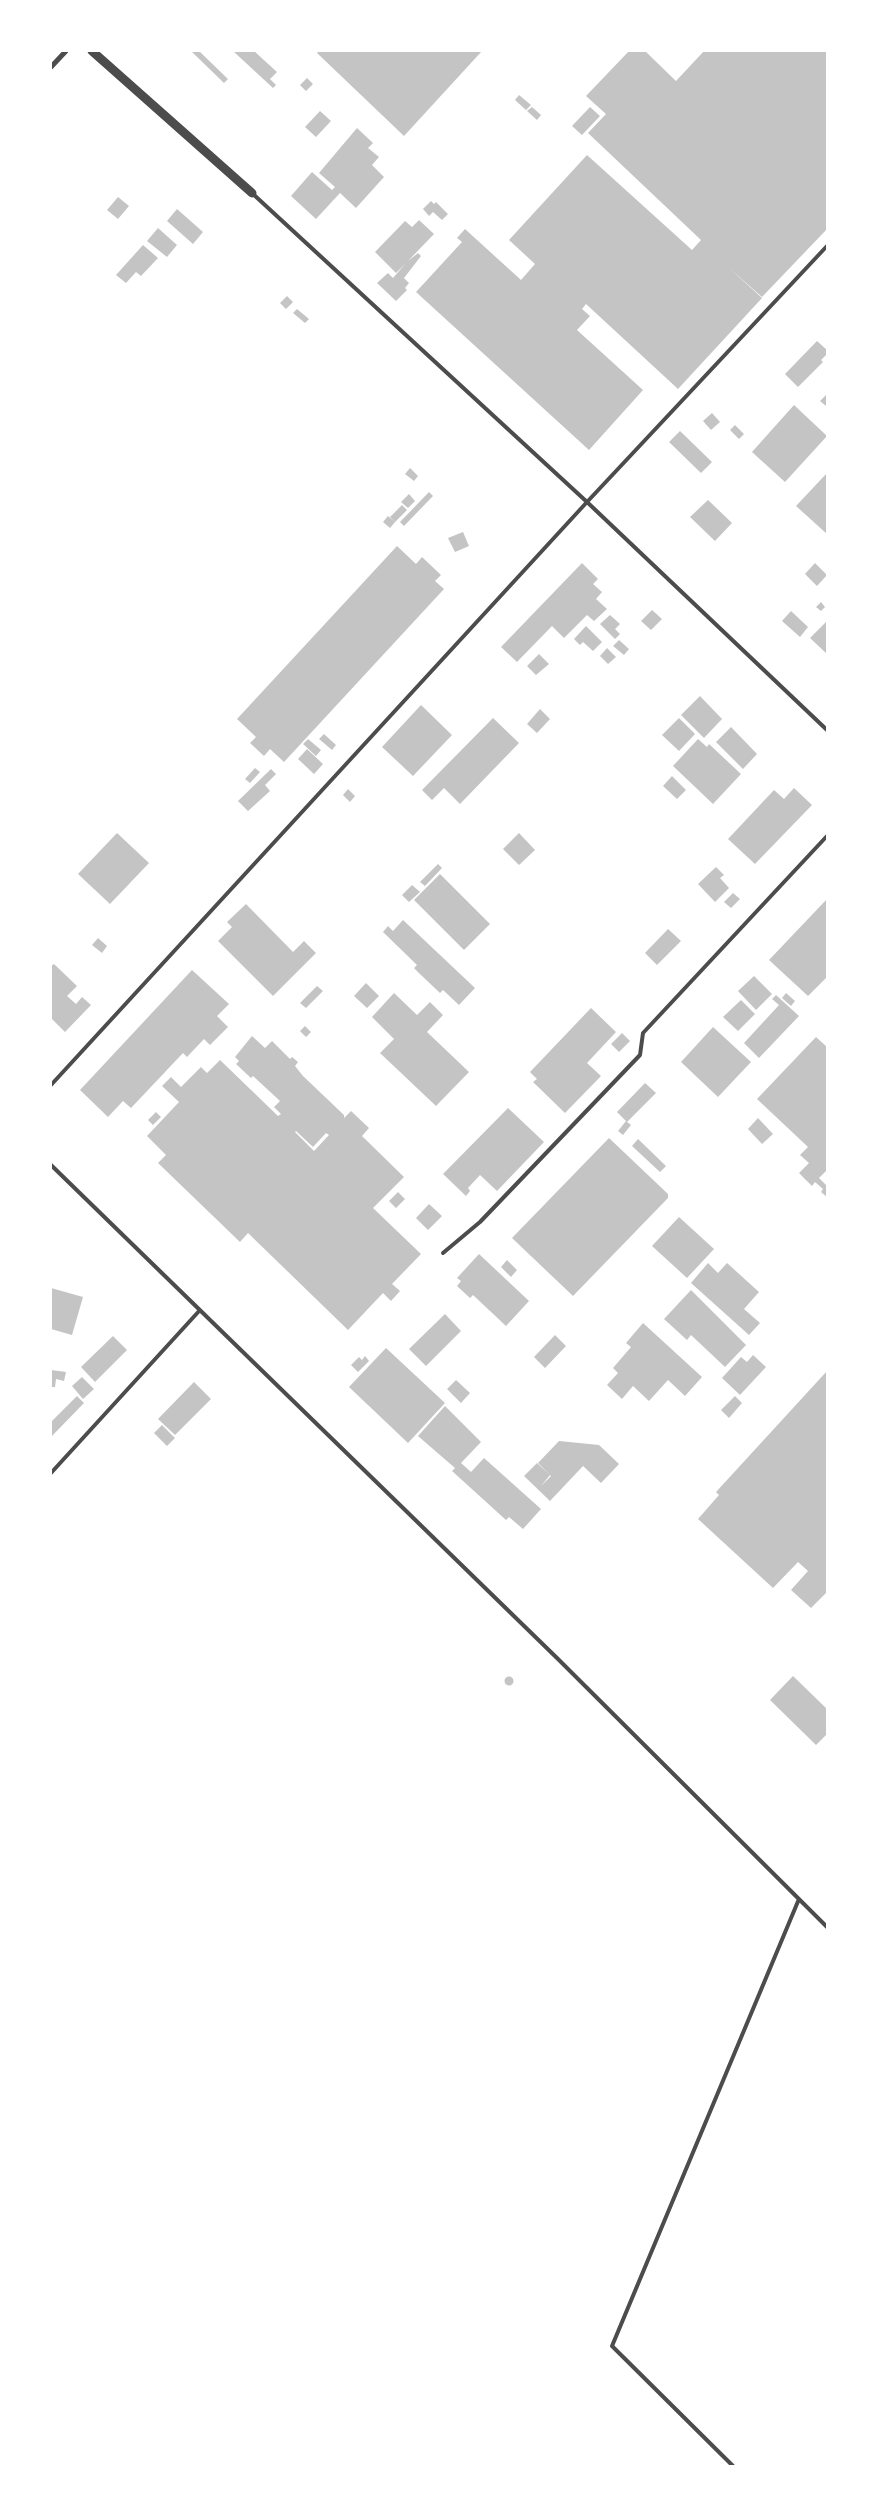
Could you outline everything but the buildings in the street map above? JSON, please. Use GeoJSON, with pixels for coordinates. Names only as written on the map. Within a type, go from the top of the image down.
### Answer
{"type":"FeatureCollection","features":[{"type":"Feature","properties":{"kind":"street"},"geometry":{"type":"LineString","coordinates":[[51,68],[66,51]]}},
{"type":"Feature","properties":{"kind":"street"},"geometry":{"type":"LineString","coordinates":[[92,51],[252,193]]}},
{"type":"Feature","properties":{"kind":"lane"},"geometry":{"type":"LineString","coordinates":[[252,193],[587,502],[827,730]]}},
{"type":"Feature","properties":{"kind":"lane"},"geometry":{"type":"LineString","coordinates":[[51,1085],[587,502],[827,246]]}},
{"type":"Feature","properties":{"kind":"lane"},"geometry":{"type":"LineString","coordinates":[[443,1253],[480,1222],[640,1055],[643,1033],[827,836]]}},
{"type":"Feature","properties":{"kind":"lane"},"geometry":{"type":"LineString","coordinates":[[51,1165],[558,1659],[827,1927]]}},
{"type":"Feature","properties":{"kind":"lane"},"geometry":{"type":"LineString","coordinates":[[51,1473],[200,1310]]}},
{"type":"Feature","properties":{"kind":"lane"},"geometry":{"type":"LineString","coordinates":[[733,2466],[612,2346],[799,1899]]}}]}
